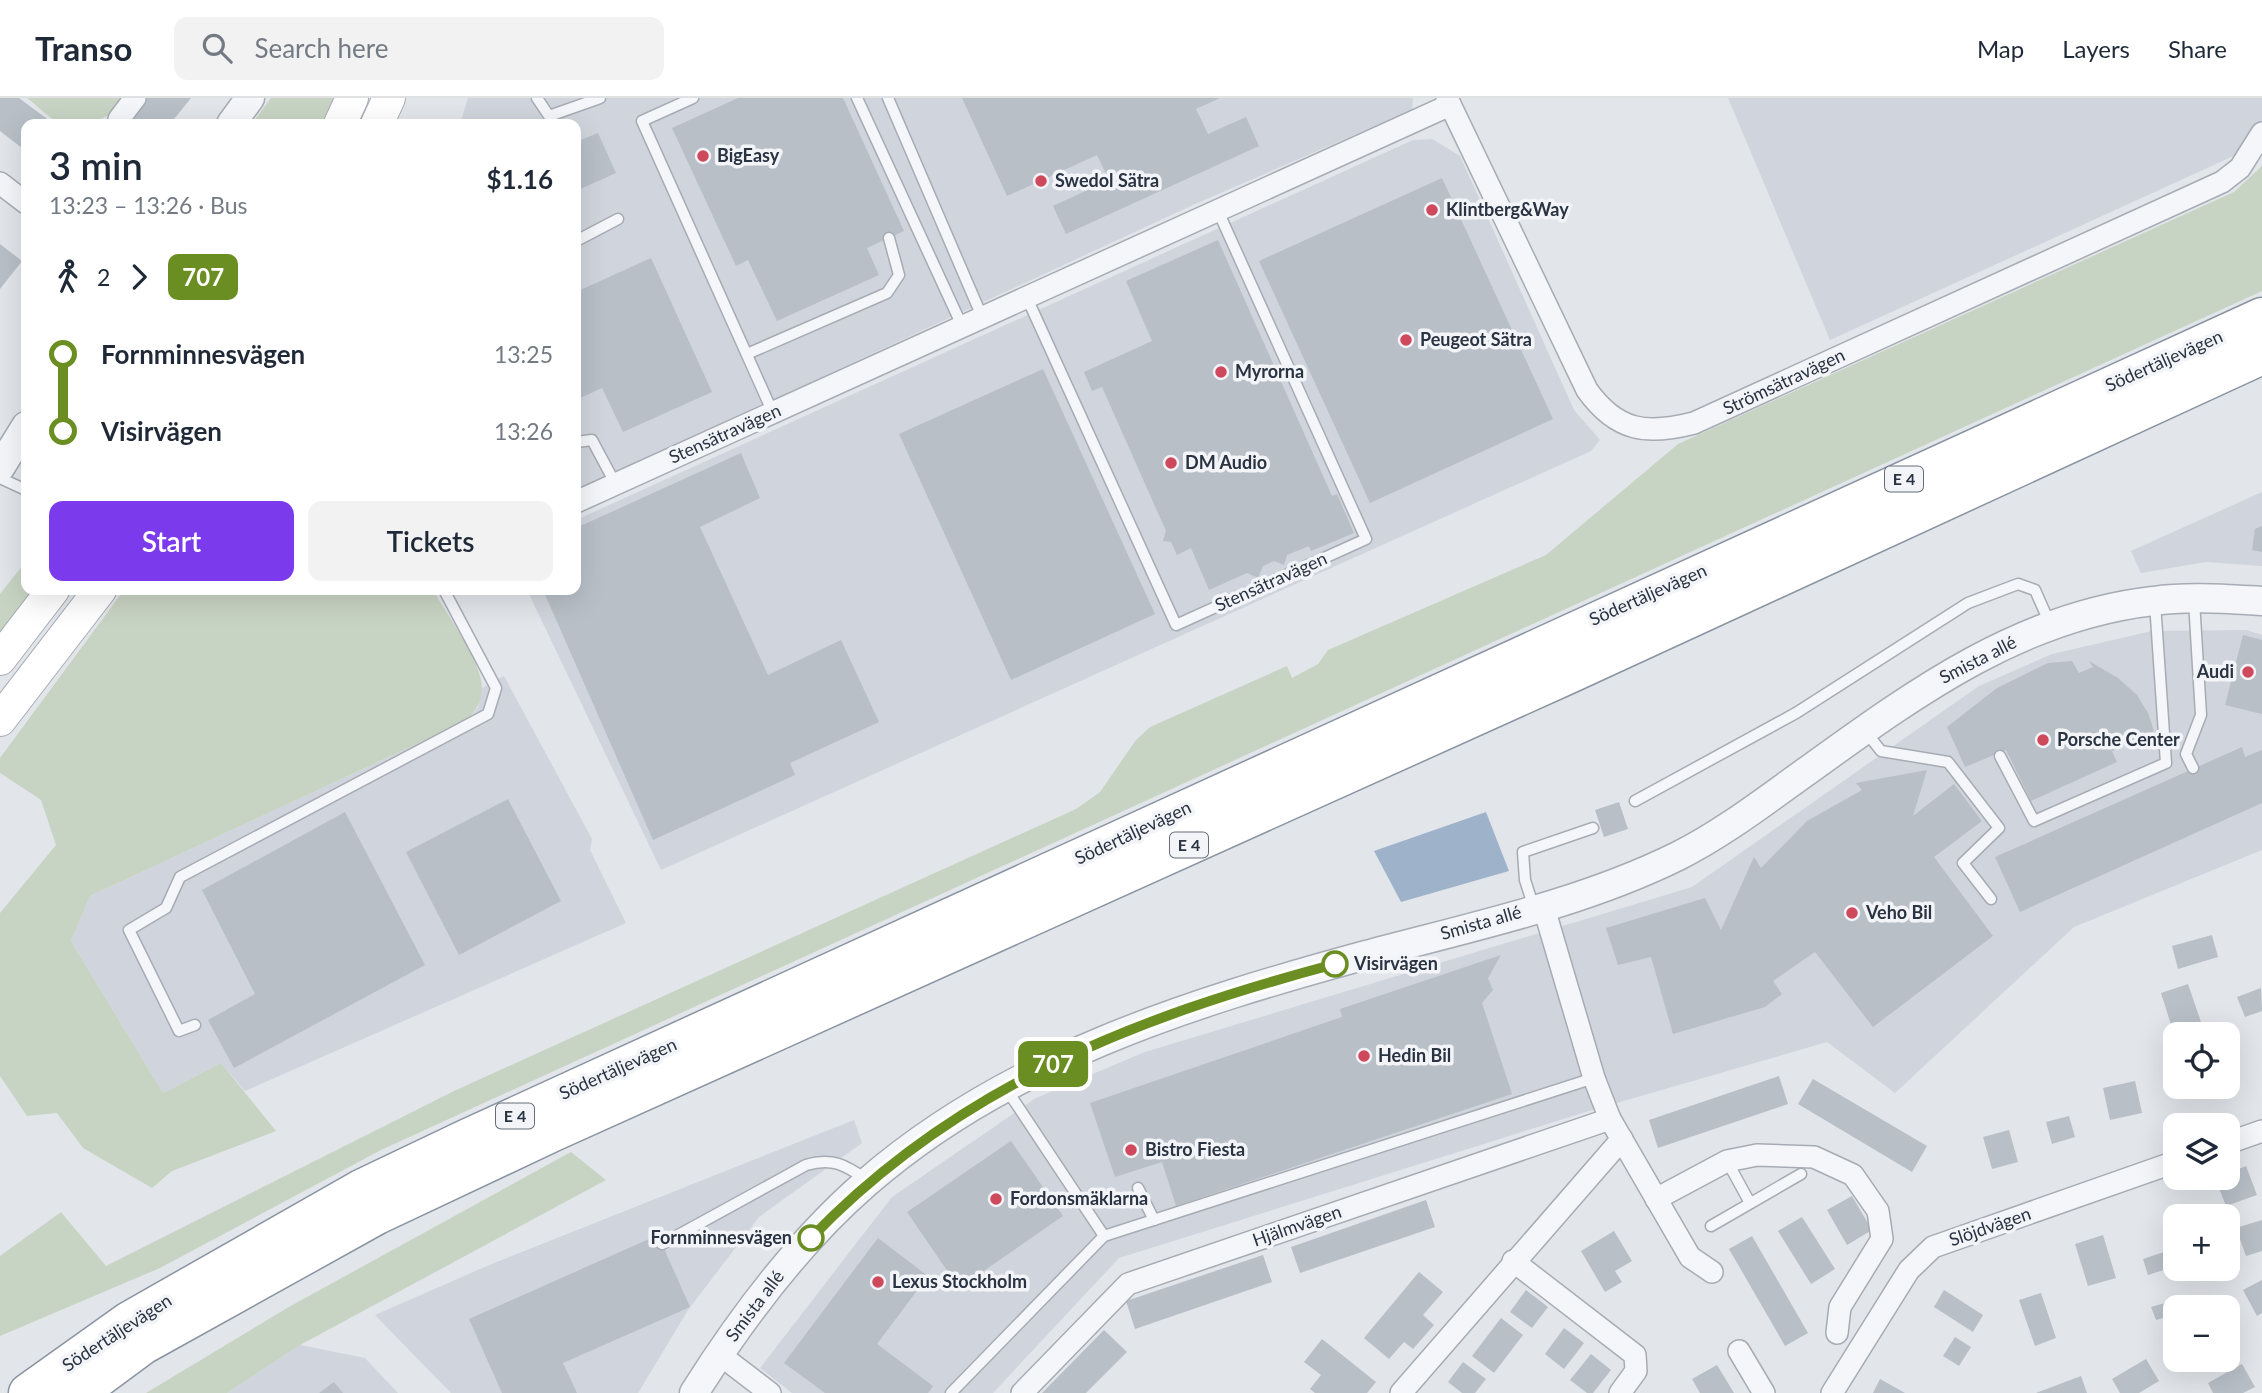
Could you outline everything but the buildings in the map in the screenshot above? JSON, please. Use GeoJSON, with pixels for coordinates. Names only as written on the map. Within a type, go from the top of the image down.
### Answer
{"type":"FeatureCollection","features":[{"type":"Feature","properties":{"kind":"highway","name":"Södertäljevägen"},"geometry":{"type":"LineString","coordinates":[[28,1393],[129,1321],[360,1189],[1559,636],[2262,317]]}},
{"type":"Feature","properties":{"kind":"highway","name":"Södertäljevägen"},"geometry":{"type":"LineString","coordinates":[[78,1393],[143,1345],[377,1215],[465,1173],[1567,675],[2262,355]]}},
{"type":"Feature","properties":{"kind":"main road"},"geometry":{"type":"LineString","coordinates":[[342,119],[352,98]]}},
{"type":"Feature","properties":{"kind":"main road"},"geometry":{"type":"LineString","coordinates":[[379,119],[389,98]]}},
{"type":"Feature","properties":{"kind":"main road"},"geometry":{"type":"LineString","coordinates":[[0,659],[49,595]]}},
{"type":"Feature","properties":{"kind":"main road"},"geometry":{"type":"LineString","coordinates":[[0,720],[96,595]]}},
{"type":"Feature","properties":{"kind":"street"},"geometry":{"type":"LineString","coordinates":[[119,119],[135,98]]}},
{"type":"Feature","properties":{"kind":"street"},"geometry":{"type":"LineString","coordinates":[[235,119],[250,98]]}},
{"type":"Feature","properties":{"kind":"street","name":"Stensätravägen"},"geometry":{"type":"LineString","coordinates":[[581,500],[983,319],[1449,101]]}},
{"type":"Feature","properties":{"kind":"street","name":"Strömsätravägen"},"geometry":{"type":"LineString","coordinates":[[1449,101],[1587,390],[1613,418],[1631,427],[1648,430],[1665,430],[1694,423],[2222,183],[2240,168],[2262,133]]}},
{"type":"Feature","properties":{"kind":"street"},"geometry":{"type":"LineString","coordinates":[[0,183],[21,199]]}},
{"type":"Feature","properties":{"kind":"street"},"geometry":{"type":"LineString","coordinates":[[0,468],[21,434]]}},
{"type":"Feature","properties":{"kind":"street","name":"Smista allé"},"geometry":{"type":"LineString","coordinates":[[694,1393],[719,1354],[794,1255],[868,1180],[931,1134],[1005,1086],[1126,1029],[1327,966],[1539,907],[1625,879],[1681,855],[1753,810],[1913,694],[1984,653],[2050,624],[2105,608],[2155,600],[2193,598],[2262,601]]}},
{"type":"Feature","properties":{"kind":"street"},"geometry":{"type":"LineString","coordinates":[[1539,907],[1594,1078],[1610,1119],[1690,1257],[1712,1272]]}},
{"type":"Feature","properties":{"kind":"street","name":"Hjälmvägen"},"geometry":{"type":"LineString","coordinates":[[1021,1393],[1128,1284],[1610,1119]]}},
{"type":"Feature","properties":{"kind":"street"},"geometry":{"type":"LineString","coordinates":[[2240,1139],[2262,1131]]}},
{"type":"Feature","properties":{"kind":"street"},"geometry":{"type":"LineString","coordinates":[[1401,1393],[1513,1261],[1622,1139]]}},
{"type":"Feature","properties":{"kind":"street"},"geometry":{"type":"LineString","coordinates":[[1656,1199],[1727,1161],[1757,1155],[1814,1157],[1853,1175],[1878,1211],[1882,1239],[1840,1307],[1837,1333]]}},
{"type":"Feature","properties":{"kind":"street","name":"Slöjdvägen"},"geometry":{"type":"LineString","coordinates":[[1832,1393],[1909,1270],[1933,1247],[2163,1166]]}},
{"type":"Feature","properties":{"kind":"street"},"geometry":{"type":"LineString","coordinates":[[1513,1261],[1635,1355],[1636,1371],[1620,1393]]}},
{"type":"Feature","properties":{"kind":"street"},"geometry":{"type":"LineString","coordinates":[[1739,1351],[1764,1393]]}},
{"type":"Feature","properties":{"kind":"street"},"geometry":{"type":"LineString","coordinates":[[719,1354],[770,1393]]}},
{"type":"Feature","properties":{"kind":"lane"},"geometry":{"type":"LineString","coordinates":[[537,98],[549,116],[600,98]]}},
{"type":"Feature","properties":{"kind":"lane"},"geometry":{"type":"LineString","coordinates":[[693,98],[642,121],[773,412]]}},
{"type":"Feature","properties":{"kind":"lane"},"geometry":{"type":"LineString","coordinates":[[857,98],[963,328]]}},
{"type":"Feature","properties":{"kind":"lane"},"geometry":{"type":"LineString","coordinates":[[888,98],[983,319]]}},
{"type":"Feature","properties":{"kind":"lane","name":"Stensätravägen"},"geometry":{"type":"LineString","coordinates":[[1027,298],[1177,625],[1353,545],[1366,539],[1218,211]]}},
{"type":"Feature","properties":{"kind":"lane"},"geometry":{"type":"LineString","coordinates":[[581,238],[618,219]]}},
{"type":"Feature","properties":{"kind":"lane"},"geometry":{"type":"LineString","coordinates":[[747,354],[887,293],[899,275],[889,238]]}},
{"type":"Feature","properties":{"kind":"lane"},"geometry":{"type":"LineString","coordinates":[[581,441],[592,440],[615,483]]}},
{"type":"Feature","properties":{"kind":"lane"},"geometry":{"type":"LineString","coordinates":[[0,478],[21,488]]}},
{"type":"Feature","properties":{"kind":"lane"},"geometry":{"type":"LineString","coordinates":[[1635,801],[1796,712],[1968,603],[2018,584],[2035,590],[2050,624]]}},
{"type":"Feature","properties":{"kind":"lane"},"geometry":{"type":"LineString","coordinates":[[195,1025],[179,1031],[129,930],[166,908],[180,877],[488,714],[496,688],[446,595]]}},
{"type":"Feature","properties":{"kind":"lane"},"geometry":{"type":"LineString","coordinates":[[2193,598],[2201,715],[2186,754],[2193,768]]}},
{"type":"Feature","properties":{"kind":"lane"},"geometry":{"type":"LineString","coordinates":[[2000,756],[2034,821],[2166,763],[2155,600]]}},
{"type":"Feature","properties":{"kind":"lane"},"geometry":{"type":"LineString","coordinates":[[1864,730],[1881,751],[1948,762],[1999,828],[1963,863],[1991,899]]}},
{"type":"Feature","properties":{"kind":"lane"},"geometry":{"type":"LineString","coordinates":[[1539,907],[1525,880],[1523,852],[1593,828]]}},
{"type":"Feature","properties":{"kind":"lane"},"geometry":{"type":"LineString","coordinates":[[951,1393],[1104,1236],[1594,1078]]}},
{"type":"Feature","properties":{"kind":"lane"},"geometry":{"type":"LineString","coordinates":[[1005,1086],[1104,1236]]}},
{"type":"Feature","properties":{"kind":"lane"},"geometry":{"type":"LineString","coordinates":[[662,1244],[814,1163],[831,1160],[844,1164],[868,1180]]}},
{"type":"Feature","properties":{"kind":"lane"},"geometry":{"type":"LineString","coordinates":[[1727,1161],[1750,1203]]}},
{"type":"Feature","properties":{"kind":"lane"},"geometry":{"type":"LineString","coordinates":[[1711,1226],[1801,1174]]}},
{"type":"Feature","properties":{"kind":"lane"},"geometry":{"type":"LineString","coordinates":[[1138,1188],[1154,1220]]}},
{"type":"Feature","properties":{"kind":"shaded area"},"geometry":{"type":"Polygon","coordinates":[[[468,98],[1413,98],[1412,110],[1193,205],[581,489],[581,119],[462,119],[468,98]]]}},
{"type":"Feature","properties":{"kind":"shaded area"},"geometry":{"type":"Polygon","coordinates":[[[1728,98],[2262,98],[2262,143],[1830,340],[1728,98]]]}},
{"type":"Feature","properties":{"kind":"shaded area"},"geometry":{"type":"Polygon","coordinates":[[[1432,139],[1460,156],[1574,410],[1600,440],[1591,451],[661,870],[529,595],[581,595],[581,518],[1413,140],[1432,139]]]}},
{"type":"Feature","properties":{"kind":"shaded area"},"geometry":{"type":"Polygon","coordinates":[[[2262,492],[2262,566],[2206,562],[2141,573],[2131,551],[2262,492]]]}},
{"type":"Feature","properties":{"kind":"shaded area"},"geometry":{"type":"Polygon","coordinates":[[[2246,630],[2262,635],[2262,850],[2074,927],[1895,1093],[1827,1042],[1589,1111],[1119,1258],[993,1393],[792,1393],[760,1368],[892,1197],[1036,1098],[1145,1052],[1692,887],[1979,686],[2052,654],[2152,631],[2246,630]]]}},
{"type":"Feature","properties":{"kind":"shaded area"},"geometry":{"type":"Polygon","coordinates":[[[504,676],[592,839],[590,850],[626,923],[245,1091],[221,1063],[163,1093],[71,941],[90,896],[466,721],[478,708],[482,688],[504,676]]]}},
{"type":"Feature","properties":{"kind":"shaded area"},"geometry":{"type":"Polygon","coordinates":[[[854,1120],[862,1143],[759,1217],[688,1310],[638,1393],[451,1393],[375,1315],[494,1263],[854,1120]]]}},
{"type":"Feature","properties":{"kind":"shaded area"},"geometry":{"type":"Polygon","coordinates":[[[300,1345],[365,1358],[398,1393],[227,1393],[300,1345]]]}},
{"type":"Feature","properties":{"kind":"green space"},"geometry":{"type":"Polygon","coordinates":[[[27,98],[127,98],[102,119],[54,119],[27,98]]]}},
{"type":"Feature","properties":{"kind":"green space"},"geometry":{"type":"Polygon","coordinates":[[[271,98],[334,98],[324,119],[256,119],[271,98]]]}},
{"type":"Feature","properties":{"kind":"green space"},"geometry":{"type":"Polygon","coordinates":[[[2262,166],[2262,291],[381,1150],[160,1268],[0,1336],[0,1256],[61,1212],[106,1266],[454,1091],[1076,809],[1100,792],[1136,740],[1150,727],[1287,666],[1292,678],[1318,664],[1328,650],[1546,555],[1678,444],[2234,192],[2262,166]]]}},
{"type":"Feature","properties":{"kind":"green space"},"geometry":{"type":"Polygon","coordinates":[[[21,567],[21,595],[31,595],[0,635],[0,594],[21,567]]]}},
{"type":"Feature","properties":{"kind":"green space"},"geometry":{"type":"Polygon","coordinates":[[[120,595],[436,595],[470,652],[482,688],[481,698],[466,721],[90,896],[71,941],[163,1093],[221,1063],[276,1131],[172,1171],[152,1188],[83,1148],[57,1113],[27,1116],[0,1076],[0,913],[56,845],[41,800],[0,773],[0,758],[120,595]]]}},
{"type":"Feature","properties":{"kind":"green space"},"geometry":{"type":"Polygon","coordinates":[[[571,1152],[606,1180],[300,1345],[227,1393],[146,1393],[287,1308],[571,1152]]]}},
{"type":"Feature","properties":{"kind":"water"},"geometry":{"type":"Polygon","coordinates":[[[1486,812],[1509,871],[1401,902],[1374,851],[1486,812]]]}},
{"type":"Feature","properties":{"kind":"bus line","name":"707"},"geometry":{"type":"LineString","coordinates":[[811,1238],[868,1180],[931,1134],[1005,1086],[1126,1029],[1335,964]]}},
{"type":"Feature","properties":{"kind":"place","name":"BigEasy"},"geometry":{"type":"Point","coordinates":[703,156]}},
{"type":"Feature","properties":{"kind":"place","name":"Swedol Sätra"},"geometry":{"type":"Point","coordinates":[1041,181]}},
{"type":"Feature","properties":{"kind":"place","name":"Klintberg&Way"},"geometry":{"type":"Point","coordinates":[1432,210]}},
{"type":"Feature","properties":{"kind":"place","name":"Peugeot Sätra"},"geometry":{"type":"Point","coordinates":[1406,340]}},
{"type":"Feature","properties":{"kind":"place","name":"Myrorna"},"geometry":{"type":"Point","coordinates":[1221,372]}},
{"type":"Feature","properties":{"kind":"place","name":"DM Audio"},"geometry":{"type":"Point","coordinates":[1171,463]}},
{"type":"Feature","properties":{"kind":"place","name":"Audi"},"geometry":{"type":"Point","coordinates":[2248,672]}},
{"type":"Feature","properties":{"kind":"place","name":"Porsche Center"},"geometry":{"type":"Point","coordinates":[2043,740]}},
{"type":"Feature","properties":{"kind":"place","name":"Veho Bil"},"geometry":{"type":"Point","coordinates":[1852,913]}},
{"type":"Feature","properties":{"kind":"place","name":"Visirvägen"},"geometry":{"type":"Point","coordinates":[1335,964]}},
{"type":"Feature","properties":{"kind":"place","name":"Hedin Bil"},"geometry":{"type":"Point","coordinates":[1364,1056]}},
{"type":"Feature","properties":{"kind":"place","name":"Bistro Fiesta"},"geometry":{"type":"Point","coordinates":[1131,1150]}},
{"type":"Feature","properties":{"kind":"place","name":"Fordonsmäklarna"},"geometry":{"type":"Point","coordinates":[996,1199]}},
{"type":"Feature","properties":{"kind":"place","name":"Fornminnesvägen"},"geometry":{"type":"Point","coordinates":[811,1238]}},
{"type":"Feature","properties":{"kind":"place","name":"Lexus Stockholm"},"geometry":{"type":"Point","coordinates":[878,1282]}}]}
